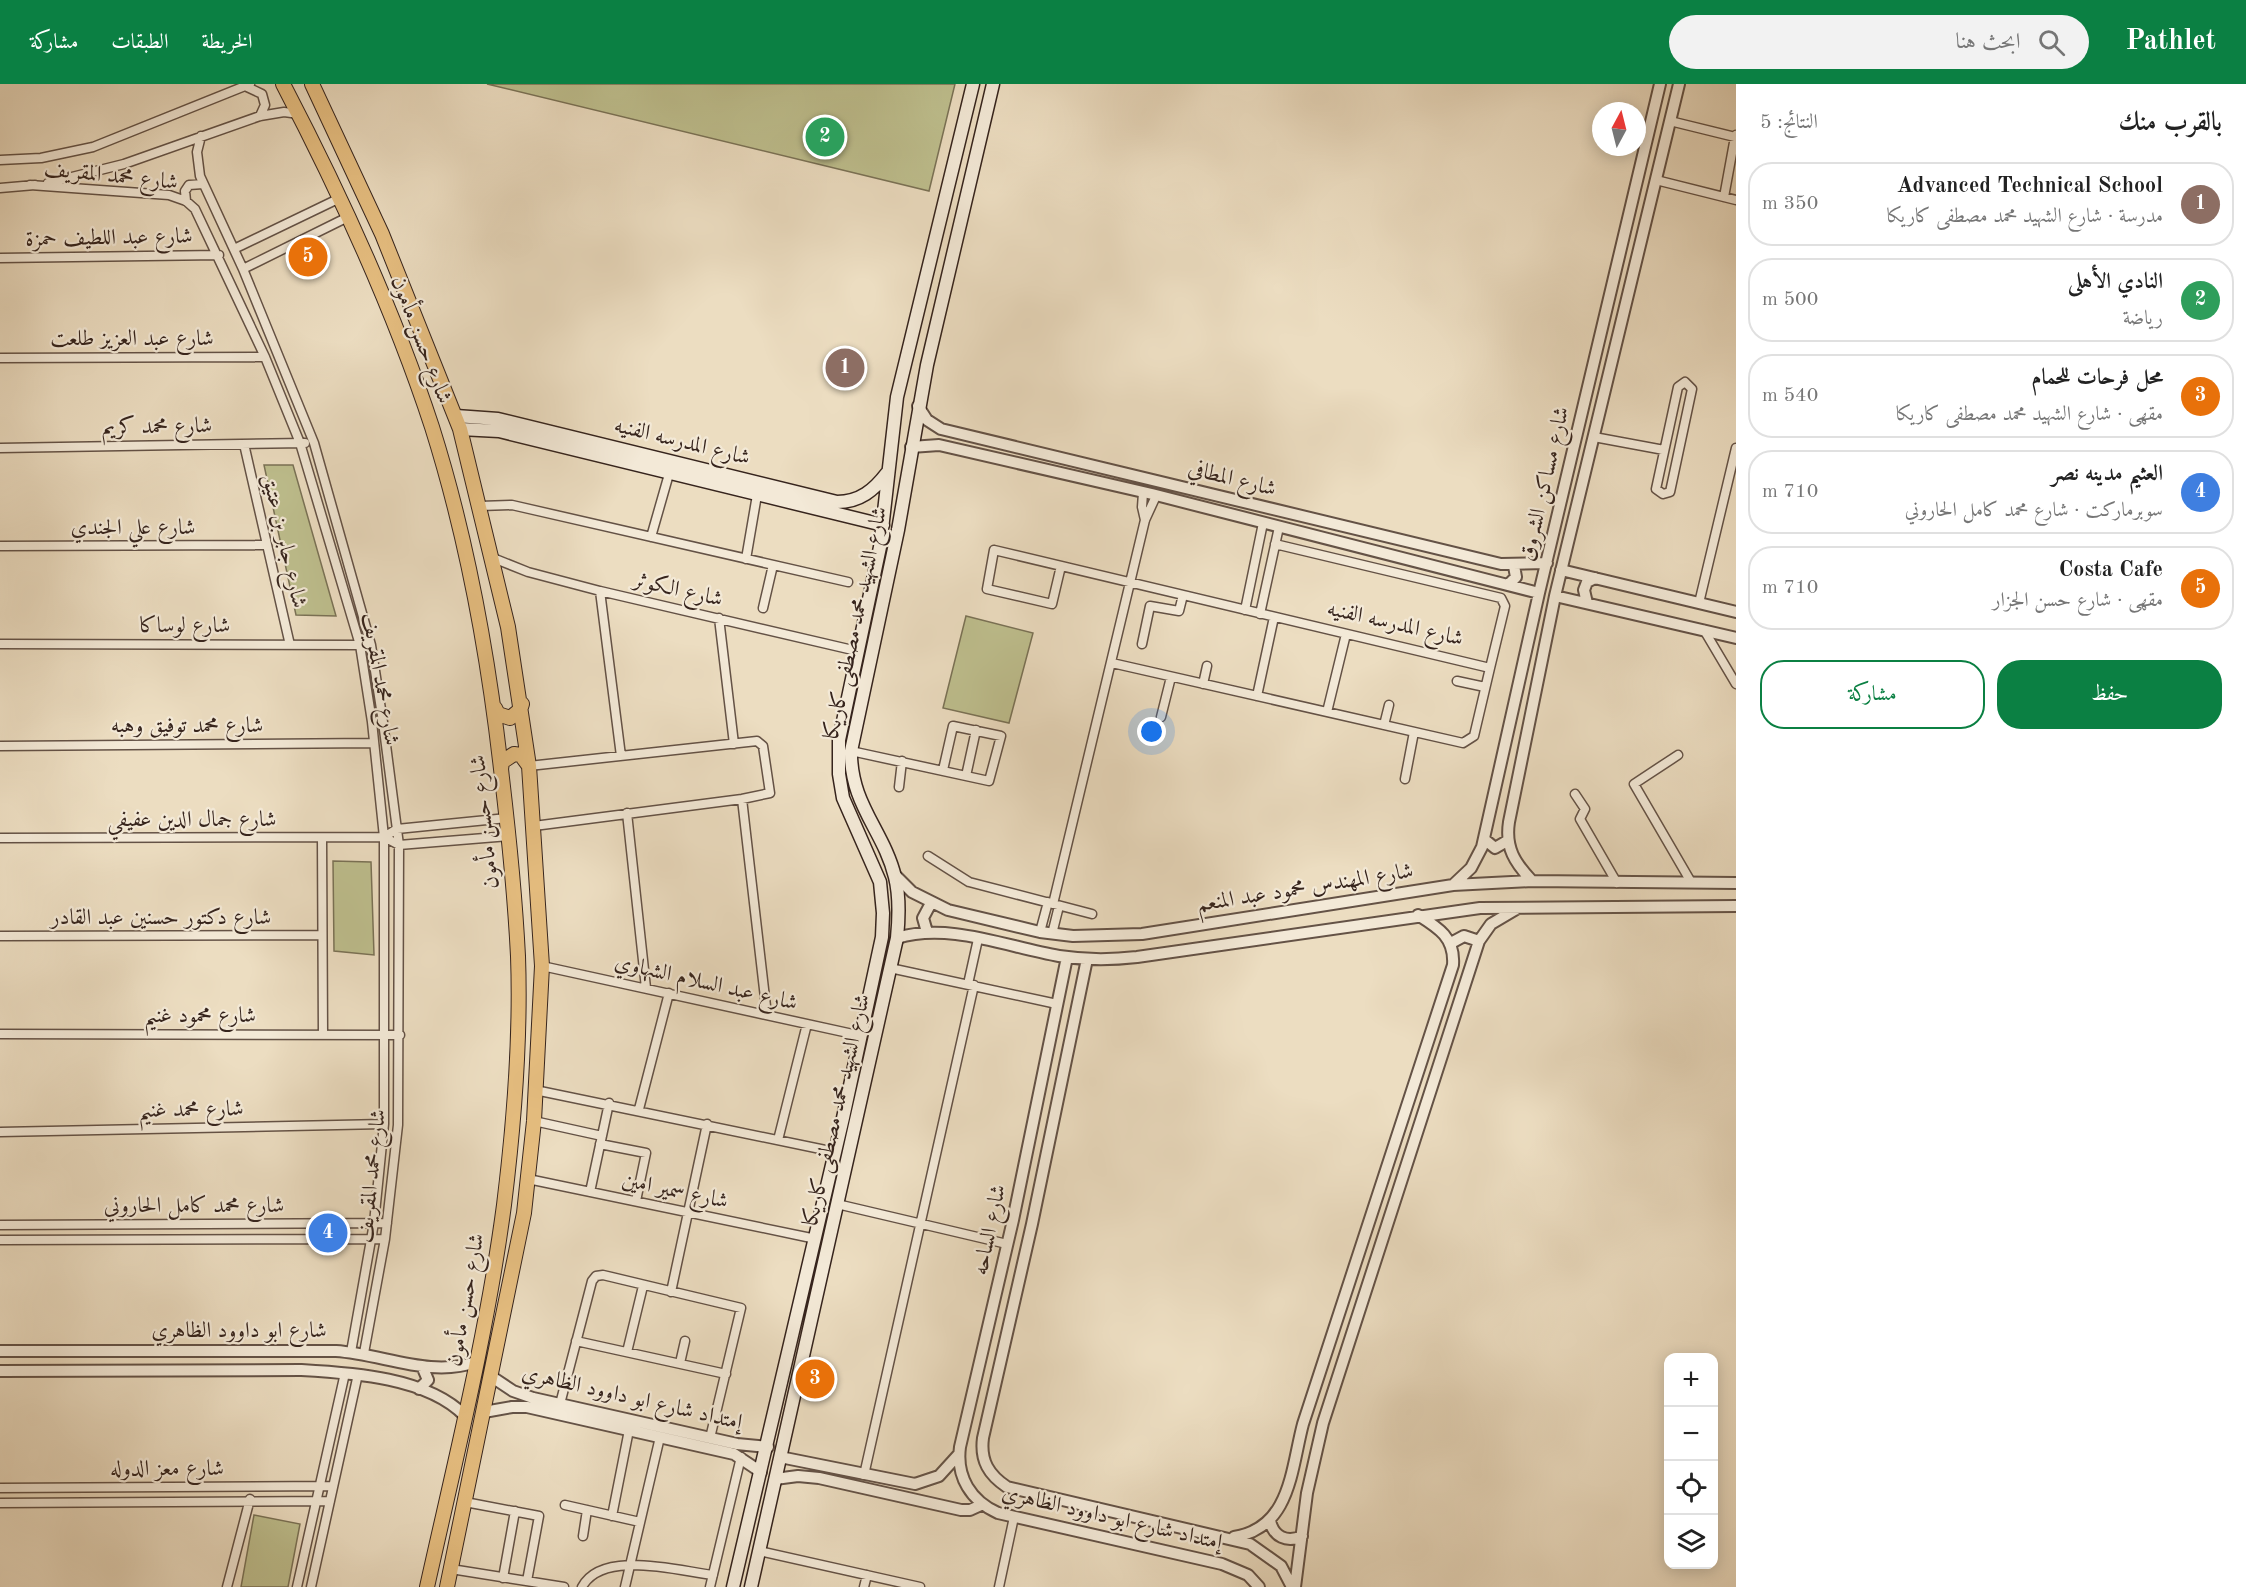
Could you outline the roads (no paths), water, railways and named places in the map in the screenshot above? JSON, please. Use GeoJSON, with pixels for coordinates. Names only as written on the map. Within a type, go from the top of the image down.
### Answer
{"type":"FeatureCollection","features":[{"type":"Feature","properties":{"kind":"main road","name":"شارع حسن مأمون"},"geometry":{"type":"LineString","coordinates":[[283,84],[340,198],[385,301],[433,430],[466,553],[495,708],[507,818],[518,958],[515,1074],[504,1207],[476,1362],[427,1587]]}},
{"type":"Feature","properties":{"kind":"main road","name":"شارع حسن مأمون"},"geometry":{"type":"LineString","coordinates":[[312,84],[382,234],[458,422],[493,558],[522,704],[530,766],[542,966],[534,1121],[528,1179],[492,1377],[447,1587]]}},
{"type":"Feature","properties":{"kind":"main road","name":"شارع الشهيد محمد مصطفى كاريكا"},"geometry":{"type":"LineString","coordinates":[[733,1587],[768,1447],[836,1152],[882,937],[883,914],[876,868],[847,809],[839,774],[839,740],[877,568],[899,389],[973,84]]}},
{"type":"Feature","properties":{"kind":"main road","name":"شارع الشهيد محمد مصطفى كاريكا"},"geometry":{"type":"LineString","coordinates":[[751,1587],[897,938],[899,906],[895,875],[856,791],[852,775],[851,751],[898,530],[918,406],[993,84]]}},
{"type":"Feature","properties":{"kind":"main road","name":"شارع المدرسه الفنيه"},"geometry":{"type":"LineString","coordinates":[[458,422],[498,419],[837,502],[859,498]]}},
{"type":"Feature","properties":{"kind":"main road","name":"شارع المدرسه الفنيه"},"geometry":{"type":"LineString","coordinates":[[458,422],[883,525]]}},
{"type":"Feature","properties":{"kind":"main road"},"geometry":{"type":"LineString","coordinates":[[856,519],[859,512],[859,498],[873,489],[888,472]]}},
{"type":"Feature","properties":{"kind":"main road"},"geometry":{"type":"LineString","coordinates":[[495,708],[498,714],[510,718],[516,715],[522,704]]}},
{"type":"Feature","properties":{"kind":"main road"},"geometry":{"type":"LineString","coordinates":[[501,769],[502,762],[514,754],[521,755],[530,766]]}},
{"type":"Feature","properties":{"kind":"street","name":"شارع مساكن الشروق"},"geometry":{"type":"LineString","coordinates":[[1453,885],[1471,868],[1484,839],[1539,593],[1660,84]]}},
{"type":"Feature","properties":{"kind":"street","name":"شارع مساكن الشروق"},"geometry":{"type":"LineString","coordinates":[[1507,841],[1555,596],[1679,84]]}},
{"type":"Feature","properties":{"kind":"street"},"geometry":{"type":"LineString","coordinates":[[0,160],[41,158],[93,147],[248,86],[258,90],[265,99],[260,116]]}},
{"type":"Feature","properties":{"kind":"street"},"geometry":{"type":"LineString","coordinates":[[0,188],[30,186],[100,172],[260,116],[284,112],[299,114]]}},
{"type":"Feature","properties":{"kind":"street"},"geometry":{"type":"LineString","coordinates":[[1670,121],[1736,136],[1724,197]]}},
{"type":"Feature","properties":{"kind":"street","name":"شارع محمد المقريف"},"geometry":{"type":"LineString","coordinates":[[201,135],[196,160],[203,184],[243,268],[314,443],[371,645],[397,829],[400,1035],[398,1125],[385,1239],[364,1353]]}},
{"type":"Feature","properties":{"kind":"street"},"geometry":{"type":"LineString","coordinates":[[1656,180],[1736,200]]}},
{"type":"Feature","properties":{"kind":"street"},"geometry":{"type":"LineString","coordinates":[[186,201],[184,194],[189,185],[203,184]]}},
{"type":"Feature","properties":{"kind":"street","name":"شارع محمد المقريف"},"geometry":{"type":"LineString","coordinates":[[30,186],[169,195],[186,201],[195,209],[219,255],[265,357],[300,443],[360,645],[384,837],[386,1035],[384,1124],[374,1223],[351,1352]]}},
{"type":"Feature","properties":{"kind":"street"},"geometry":{"type":"LineString","coordinates":[[234,249],[340,198]]}},
{"type":"Feature","properties":{"kind":"street"},"geometry":{"type":"LineString","coordinates":[[243,268],[348,217]]}},
{"type":"Feature","properties":{"kind":"street","name":"شارع عبد اللطيف حمزة"},"geometry":{"type":"LineString","coordinates":[[0,258],[219,255]]}},
{"type":"Feature","properties":{"kind":"street","name":"شارع عبد العزيز طلعت"},"geometry":{"type":"LineString","coordinates":[[0,358],[265,357]]}},
{"type":"Feature","properties":{"kind":"street"},"geometry":{"type":"LineString","coordinates":[[1683,382],[1688,382],[1692,389],[1670,492],[1663,494],[1656,489],[1664,450],[1678,387],[1683,382]]}},
{"type":"Feature","properties":{"kind":"street","name":"شارع المطافي"},"geometry":{"type":"LineString","coordinates":[[918,406],[931,423],[951,431],[1514,566],[1547,563]]}},
{"type":"Feature","properties":{"kind":"street"},"geometry":{"type":"LineString","coordinates":[[947,447],[945,437],[951,431]]}},
{"type":"Feature","properties":{"kind":"street"},"geometry":{"type":"LineString","coordinates":[[1593,437],[1664,450]]}},
{"type":"Feature","properties":{"kind":"street","name":"شارع محمد كريم"},"geometry":{"type":"LineString","coordinates":[[0,448],[314,443]]}},
{"type":"Feature","properties":{"kind":"street","name":"شارع جابر بن عتيق"},"geometry":{"type":"LineString","coordinates":[[244,444],[290,645]]}},
{"type":"Feature","properties":{"kind":"street","name":"شارع المطافي"},"geometry":{"type":"LineString","coordinates":[[911,447],[932,445],[947,447],[1156,496],[1539,593]]}},
{"type":"Feature","properties":{"kind":"street"},"geometry":{"type":"LineString","coordinates":[[1699,603],[1736,448]]}},
{"type":"Feature","properties":{"kind":"street"},"geometry":{"type":"LineString","coordinates":[[651,537],[669,474]]}},
{"type":"Feature","properties":{"kind":"street"},"geometry":{"type":"LineString","coordinates":[[1143,493],[1142,507],[1145,520]]}},
{"type":"Feature","properties":{"kind":"street"},"geometry":{"type":"LineString","coordinates":[[746,559],[757,495]]}},
{"type":"Feature","properties":{"kind":"street"},"geometry":{"type":"LineString","coordinates":[[1041,932],[1053,904],[1145,520],[1156,496]]}},
{"type":"Feature","properties":{"kind":"street"},"geometry":{"type":"LineString","coordinates":[[480,506],[507,504],[848,582]]}},
{"type":"Feature","properties":{"kind":"street"},"geometry":{"type":"LineString","coordinates":[[1245,610],[1263,523]]}},
{"type":"Feature","properties":{"kind":"street"},"geometry":{"type":"LineString","coordinates":[[1260,614],[1279,527]]}},
{"type":"Feature","properties":{"kind":"street","name":"شارع المدرسه الفنيه"},"geometry":{"type":"LineString","coordinates":[[1060,566],[1052,604],[989,592],[986,586],[994,550],[1490,668],[1504,609],[1501,598],[1275,544]]}},
{"type":"Feature","properties":{"kind":"street","name":"شارع علي الجندي"},"geometry":{"type":"LineString","coordinates":[[0,546],[266,545]]}},
{"type":"Feature","properties":{"kind":"street","name":"شارع الكوثر"},"geometry":{"type":"LineString","coordinates":[[493,558],[528,572],[600,591],[857,651]]}},
{"type":"Feature","properties":{"kind":"street"},"geometry":{"type":"LineString","coordinates":[[763,608],[773,565]]}},
{"type":"Feature","properties":{"kind":"street"},"geometry":{"type":"LineString","coordinates":[[1508,585],[1516,577],[1514,566]]}},
{"type":"Feature","properties":{"kind":"street"},"geometry":{"type":"LineString","coordinates":[[1561,570],[1736,612]]}},
{"type":"Feature","properties":{"kind":"street"},"geometry":{"type":"LineString","coordinates":[[1587,603],[1584,590],[1587,582],[1595,578]]}},
{"type":"Feature","properties":{"kind":"street"},"geometry":{"type":"LineString","coordinates":[[600,591],[621,756]]}},
{"type":"Feature","properties":{"kind":"street"},"geometry":{"type":"LineString","coordinates":[[1142,644],[1150,606],[1179,610],[1183,596]]}},
{"type":"Feature","properties":{"kind":"street"},"geometry":{"type":"LineString","coordinates":[[1555,596],[1736,638]]}},
{"type":"Feature","properties":{"kind":"street"},"geometry":{"type":"LineString","coordinates":[[1257,696],[1274,617]]}},
{"type":"Feature","properties":{"kind":"street"},"geometry":{"type":"LineString","coordinates":[[719,618],[734,744]]}},
{"type":"Feature","properties":{"kind":"street"},"geometry":{"type":"LineString","coordinates":[[1704,630],[1736,684]]}},
{"type":"Feature","properties":{"kind":"street"},"geometry":{"type":"LineString","coordinates":[[1327,712],[1346,634]]}},
{"type":"Feature","properties":{"kind":"street","name":"شارع لوساكا"},"geometry":{"type":"LineString","coordinates":[[0,644],[371,645]]}},
{"type":"Feature","properties":{"kind":"street"},"geometry":{"type":"LineString","coordinates":[[1112,663],[1459,742],[1467,742],[1474,735],[1490,668]]}},
{"type":"Feature","properties":{"kind":"street"},"geometry":{"type":"LineString","coordinates":[[1203,684],[1207,666]]}},
{"type":"Feature","properties":{"kind":"street"},"geometry":{"type":"LineString","coordinates":[[1161,717],[1171,677]]}},
{"type":"Feature","properties":{"kind":"street"},"geometry":{"type":"LineString","coordinates":[[1456,681],[1485,687]]}},
{"type":"Feature","properties":{"kind":"street"},"geometry":{"type":"LineString","coordinates":[[1384,725],[1389,705]]}},
{"type":"Feature","properties":{"kind":"street"},"geometry":{"type":"LineString","coordinates":[[851,751],[991,781],[1000,736],[953,726],[943,770]]}},
{"type":"Feature","properties":{"kind":"street"},"geometry":{"type":"LineString","coordinates":[[966,776],[976,730]]}},
{"type":"Feature","properties":{"kind":"street"},"geometry":{"type":"LineString","coordinates":[[1405,779],[1414,732]]}},
{"type":"Feature","properties":{"kind":"street"},"geometry":{"type":"LineString","coordinates":[[530,766],[757,741],[763,746],[770,794],[742,800],[534,826]]}},
{"type":"Feature","properties":{"kind":"street","name":"شارع محمد توفيق وهبه"},"geometry":{"type":"LineString","coordinates":[[0,746],[374,743]]}},
{"type":"Feature","properties":{"kind":"street"},"geometry":{"type":"LineString","coordinates":[[1678,755],[1634,784],[1691,882]]}},
{"type":"Feature","properties":{"kind":"street"},"geometry":{"type":"LineString","coordinates":[[898,787],[903,761]]}},
{"type":"Feature","properties":{"kind":"street"},"geometry":{"type":"LineString","coordinates":[[1575,794],[1585,809],[1579,818],[1617,883]]}},
{"type":"Feature","properties":{"kind":"street"},"geometry":{"type":"LineString","coordinates":[[742,800],[767,1015]]}},
{"type":"Feature","properties":{"kind":"street"},"geometry":{"type":"LineString","coordinates":[[627,813],[646,988]]}},
{"type":"Feature","properties":{"kind":"street"},"geometry":{"type":"LineString","coordinates":[[384,837],[397,829],[507,818]]}},
{"type":"Feature","properties":{"kind":"street"},"geometry":{"type":"LineString","coordinates":[[399,845],[508,836]]}},
{"type":"Feature","properties":{"kind":"street","name":"شارع جمال الدين عفيفي"},"geometry":{"type":"LineString","coordinates":[[0,838],[384,837],[399,845]]}},
{"type":"Feature","properties":{"kind":"street"},"geometry":{"type":"LineString","coordinates":[[322,838],[323,1035]]}},
{"type":"Feature","properties":{"kind":"street"},"geometry":{"type":"LineString","coordinates":[[1484,839],[1495,848],[1507,841],[1516,862],[1532,881]]}},
{"type":"Feature","properties":{"kind":"street"},"geometry":{"type":"LineString","coordinates":[[928,856],[969,882],[1092,914]]}},
{"type":"Feature","properties":{"kind":"street","name":"شارع المهندس محمود عبد المنعم"},"geometry":{"type":"LineString","coordinates":[[895,875],[912,892],[931,903],[1041,932],[1090,938],[1142,934],[1453,885],[1532,881],[1736,883]]}},
{"type":"Feature","properties":{"kind":"street"},"geometry":{"type":"LineString","coordinates":[[927,932],[923,918],[931,903]]}},
{"type":"Feature","properties":{"kind":"street"},"geometry":{"type":"LineString","coordinates":[[1052,934],[1053,904]]}},
{"type":"Feature","properties":{"kind":"street"},"geometry":{"type":"LineString","coordinates":[[1293,1587],[1311,1471],[1323,1423],[1479,941],[1491,924],[1520,906]]}},
{"type":"Feature","properties":{"kind":"street","name":"شارع المهندس محمود عبد المنعم"},"geometry":{"type":"LineString","coordinates":[[897,938],[927,932],[1087,959],[1137,957],[1418,915],[1520,906],[1736,906]]}},
{"type":"Feature","properties":{"kind":"street"},"geometry":{"type":"LineString","coordinates":[[1232,1538],[1255,1531],[1270,1520],[1287,1493],[1303,1424],[1453,965],[1451,944],[1439,928],[1418,915]]}},
{"type":"Feature","properties":{"kind":"street","name":"شارع دكتور حسنين عبد القادر"},"geometry":{"type":"LineString","coordinates":[[0,936],[322,936]]}},
{"type":"Feature","properties":{"kind":"street"},"geometry":{"type":"LineString","coordinates":[[1451,944],[1464,936],[1479,941]]}},
{"type":"Feature","properties":{"kind":"street"},"geometry":{"type":"LineString","coordinates":[[864,1474],[921,1224],[971,984],[978,939]]}},
{"type":"Feature","properties":{"kind":"street","name":"شارع الساحه"},"geometry":{"type":"LineString","coordinates":[[981,1505],[965,1484],[959,1454],[1013,1220],[1067,957]]}},
{"type":"Feature","properties":{"kind":"street","name":"شارع الساحه"},"geometry":{"type":"LineString","coordinates":[[1007,1487],[990,1473],[984,1460],[982,1445],[1037,1202],[1087,959]]}},
{"type":"Feature","properties":{"kind":"street","name":"شارع عبد السلام الشهاوي"},"geometry":{"type":"LineString","coordinates":[[542,966],[862,1036]]}},
{"type":"Feature","properties":{"kind":"street"},"geometry":{"type":"LineString","coordinates":[[890,968],[1057,1004]]}},
{"type":"Feature","properties":{"kind":"street"},"geometry":{"type":"LineString","coordinates":[[1064,973],[1075,971],[1083,977]]}},
{"type":"Feature","properties":{"kind":"street"},"geometry":{"type":"LineString","coordinates":[[639,1109],[669,993]]}},
{"type":"Feature","properties":{"kind":"street"},"geometry":{"type":"LineString","coordinates":[[778,1140],[807,1024]]}},
{"type":"Feature","properties":{"kind":"street","name":"شارع محمود غنيم"},"geometry":{"type":"LineString","coordinates":[[0,1034],[400,1035]]}},
{"type":"Feature","properties":{"kind":"street"},"geometry":{"type":"LineString","coordinates":[[535,1090],[639,1109],[836,1152]]}},
{"type":"Feature","properties":{"kind":"street"},"geometry":{"type":"LineString","coordinates":[[590,1191],[609,1103]]}},
{"type":"Feature","properties":{"kind":"street"},"geometry":{"type":"LineString","coordinates":[[534,1121],[646,1153],[636,1201]]}},
{"type":"Feature","properties":{"kind":"street","name":"شارع محمد غنيم"},"geometry":{"type":"LineString","coordinates":[[0,1132],[384,1124]]}},
{"type":"Feature","properties":{"kind":"street"},"geometry":{"type":"LineString","coordinates":[[671,1292],[706,1124]]}},
{"type":"Feature","properties":{"kind":"street","name":"شارع سمير امين"},"geometry":{"type":"LineString","coordinates":[[528,1179],[816,1239]]}},
{"type":"Feature","properties":{"kind":"street"},"geometry":{"type":"LineString","coordinates":[[1017,1197],[1024,1202],[1037,1202]]}},
{"type":"Feature","properties":{"kind":"street"},"geometry":{"type":"LineString","coordinates":[[837,1204],[1007,1244]]}},
{"type":"Feature","properties":{"kind":"street"},"geometry":{"type":"LineString","coordinates":[[1013,1220],[1025,1220],[1032,1224]]}},
{"type":"Feature","properties":{"kind":"street","name":"شارع محمد كامل الحاروني"},"geometry":{"type":"LineString","coordinates":[[0,1225],[387,1223]]}},
{"type":"Feature","properties":{"kind":"street","name":"شارع محمد كامل الحاروني"},"geometry":{"type":"LineString","coordinates":[[0,1240],[385,1239]]}},
{"type":"Feature","properties":{"kind":"street"},"geometry":{"type":"LineString","coordinates":[[560,1404],[593,1278],[599,1275],[741,1308],[711,1438]]}},
{"type":"Feature","properties":{"kind":"street"},"geometry":{"type":"LineString","coordinates":[[627,1352],[643,1286]]}},
{"type":"Feature","properties":{"kind":"street"},"geometry":{"type":"LineString","coordinates":[[576,1341],[726,1374]]}},
{"type":"Feature","properties":{"kind":"street"},"geometry":{"type":"LineString","coordinates":[[680,1363],[685,1341]]}},
{"type":"Feature","properties":{"kind":"street"},"geometry":{"type":"LineString","coordinates":[[186,1350],[186,1370]]}},
{"type":"Feature","properties":{"kind":"street","name":"شارع ابو داوود الظاهري"},"geometry":{"type":"LineString","coordinates":[[0,1351],[351,1352],[422,1366],[448,1368],[476,1362]]}},
{"type":"Feature","properties":{"kind":"street"},"geometry":{"type":"LineString","coordinates":[[419,1389],[428,1380],[422,1366]]}},
{"type":"Feature","properties":{"kind":"street","name":"شارع ابو داوود الظاهري"},"geometry":{"type":"LineString","coordinates":[[0,1371],[186,1370],[358,1374],[419,1389],[444,1399],[465,1416]]}},
{"type":"Feature","properties":{"kind":"street"},"geometry":{"type":"LineString","coordinates":[[297,1587],[345,1373]]}},
{"type":"Feature","properties":{"kind":"street"},"geometry":{"type":"LineString","coordinates":[[311,1587],[358,1374]]}},
{"type":"Feature","properties":{"kind":"street","name":"إمتداد شارع ابو داوود الظاهري"},"geometry":{"type":"LineString","coordinates":[[492,1377],[520,1394],[711,1438],[738,1452],[761,1472]]}},
{"type":"Feature","properties":{"kind":"street"},"geometry":{"type":"LineString","coordinates":[[520,1394],[517,1399],[520,1406]]}},
{"type":"Feature","properties":{"kind":"street","name":"إمتداد شارع ابو داوود الظاهري"},"geometry":{"type":"LineString","coordinates":[[484,1412],[520,1406],[738,1452],[768,1447]]}},
{"type":"Feature","properties":{"kind":"street"},"geometry":{"type":"LineString","coordinates":[[612,1516],[629,1430]]}},
{"type":"Feature","properties":{"kind":"street"},"geometry":{"type":"LineString","coordinates":[[625,1587],[660,1437]]}},
{"type":"Feature","properties":{"kind":"street"},"geometry":{"type":"LineString","coordinates":[[710,1587],[738,1452]]}},
{"type":"Feature","properties":{"kind":"street"},"geometry":{"type":"LineString","coordinates":[[780,1457],[915,1484],[923,1483],[946,1471],[959,1454]]}},
{"type":"Feature","properties":{"kind":"street"},"geometry":{"type":"LineString","coordinates":[[808,1476],[807,1470],[813,1464]]}},
{"type":"Feature","properties":{"kind":"street","name":"إمتداد شارع ابو داوود الظاهري"},"geometry":{"type":"LineString","coordinates":[[775,1479],[808,1476],[961,1510],[970,1510],[981,1505],[1014,1517],[1222,1564],[1248,1575],[1259,1587]]}},
{"type":"Feature","properties":{"kind":"street","name":"شارع معز الدوله"},"geometry":{"type":"LineString","coordinates":[[0,1488],[333,1486]]}},
{"type":"Feature","properties":{"kind":"street"},"geometry":{"type":"LineString","coordinates":[[227,1587],[254,1487]]}},
{"type":"Feature","properties":{"kind":"street","name":"إمتداد شارع ابو داوود الظاهري"},"geometry":{"type":"LineString","coordinates":[[1007,1487],[1250,1544],[1274,1559],[1286,1573],[1293,1587]]}},
{"type":"Feature","properties":{"kind":"street","name":"شارع معز الدوله"},"geometry":{"type":"LineString","coordinates":[[0,1503],[330,1501]]}},
{"type":"Feature","properties":{"kind":"street"},"geometry":{"type":"LineString","coordinates":[[465,1502],[539,1516],[527,1581]]}},
{"type":"Feature","properties":{"kind":"street"},"geometry":{"type":"LineString","coordinates":[[565,1505],[640,1522]]}},
{"type":"Feature","properties":{"kind":"street"},"geometry":{"type":"LineString","coordinates":[[583,1536],[586,1510]]}},
{"type":"Feature","properties":{"kind":"street"},"geometry":{"type":"LineString","coordinates":[[503,1578],[515,1511]]}},
{"type":"Feature","properties":{"kind":"street"},"geometry":{"type":"LineString","coordinates":[[999,1587],[1014,1517]]}},
{"type":"Feature","properties":{"kind":"street"},"geometry":{"type":"LineString","coordinates":[[1270,1520],[1273,1529],[1283,1538],[1293,1539],[1302,1536]]}},
{"type":"Feature","properties":{"kind":"street"},"geometry":{"type":"LineString","coordinates":[[759,1551],[920,1587]]}},
{"type":"Feature","properties":{"kind":"street"},"geometry":{"type":"LineString","coordinates":[[582,1587],[597,1571],[629,1564],[713,1575]]}},
{"type":"Feature","properties":{"kind":"street"},"geometry":{"type":"LineString","coordinates":[[451,1569],[527,1581],[544,1586],[564,1587]]}},
{"type":"Feature","properties":{"kind":"street"},"geometry":{"type":"LineString","coordinates":[[864,1587],[867,1575]]}},
{"type":"Feature","properties":{"kind":"place","name":"النادي الأهلى"},"geometry":{"type":"Point","coordinates":[825,137]}},
{"type":"Feature","properties":{"kind":"place","name":"Costa Cafe"},"geometry":{"type":"Point","coordinates":[308,257]}},
{"type":"Feature","properties":{"kind":"place","name":"Advanced Technical School"},"geometry":{"type":"Point","coordinates":[845,368]}},
{"type":"Feature","properties":{"kind":"place","name":"العثيم مدينه نصر"},"geometry":{"type":"Point","coordinates":[328,1233]}},
{"type":"Feature","properties":{"kind":"place","name":"محل فرحات للحمام"},"geometry":{"type":"Point","coordinates":[815,1379]}}]}
